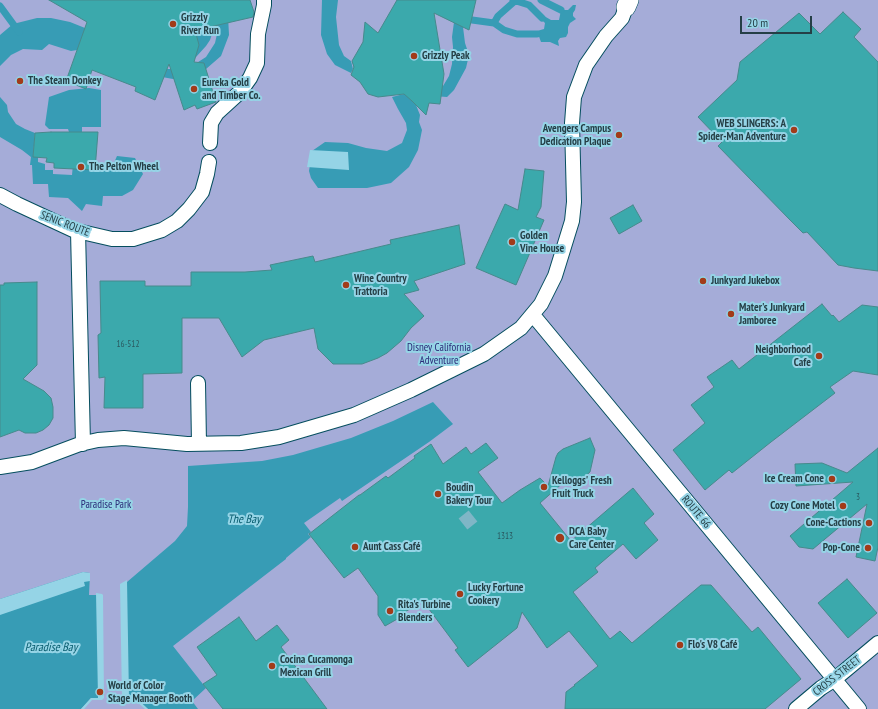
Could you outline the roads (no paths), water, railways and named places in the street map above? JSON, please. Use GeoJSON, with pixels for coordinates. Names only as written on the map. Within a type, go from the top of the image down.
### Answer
{"type":"FeatureCollection","features":[{"type":"Feature","properties":{"kind":"street"},"geometry":{"type":"LineString","coordinates":[[210,143],[212,123],[217,113],[240,92],[250,78],[257,63],[258,34],[264,0]]}},
{"type":"Feature","properties":{"kind":"street"},"geometry":{"type":"LineString","coordinates":[[0,467],[32,462],[98,440],[124,438],[199,444],[241,443],[279,437],[354,415],[411,390],[484,354],[521,328],[541,304],[555,276],[572,221],[574,202],[572,123],[574,97],[586,65],[606,36],[622,18],[628,4]]}},
{"type":"Feature","properties":{"kind":"street","name":"SENIC ROUTE"},"geometry":{"type":"LineString","coordinates":[[0,195],[78,231],[112,239],[134,239],[162,230],[177,221],[189,209],[202,192],[209,162]]}},
{"type":"Feature","properties":{"kind":"street"},"geometry":{"type":"LineString","coordinates":[[78,231],[83,444]]}},
{"type":"Feature","properties":{"kind":"street","name":"ROUTE 66"},"geometry":{"type":"LineString","coordinates":[[533,315],[859,709]]}},
{"type":"Feature","properties":{"kind":"street"},"geometry":{"type":"LineString","coordinates":[[198,383],[199,444]]}},
{"type":"Feature","properties":{"kind":"street","name":"CROSS STREET"},"geometry":{"type":"LineString","coordinates":[[796,709],[878,643]]}},
{"type":"Feature","properties":{"kind":"water"},"geometry":{"type":"Polygon","coordinates":[[[224,0],[228,16],[229,35],[221,56],[206,69],[186,77],[173,79],[162,77],[77,50],[71,51],[49,44],[42,50],[23,49],[11,55],[0,66],[0,35],[13,24],[37,18],[51,18],[70,22],[90,30],[212,22],[212,34],[210,40],[196,57],[177,65],[164,63],[163,69],[171,69],[195,64],[206,57],[215,43],[217,34],[214,13],[224,0]]]}},
{"type":"Feature","properties":{"kind":"water"},"geometry":{"type":"Polygon","coordinates":[[[322,0],[338,0],[336,17],[339,45],[344,56],[351,61],[353,69],[351,73],[335,65],[327,54],[321,35],[322,0]]]}},
{"type":"Feature","properties":{"kind":"water"},"geometry":{"type":"Polygon","coordinates":[[[470,0],[463,27],[465,43],[469,55],[466,68],[454,90],[447,97],[406,94],[416,105],[420,115],[419,122],[422,130],[418,150],[409,167],[391,183],[367,188],[318,188],[311,178],[309,171],[312,151],[325,142],[348,143],[366,148],[387,151],[402,143],[407,130],[406,123],[392,97],[404,94],[389,93],[354,69],[352,61],[372,71],[422,85],[443,86],[449,76],[452,64],[452,37],[454,22],[470,0]]]}},
{"type":"Feature","properties":{"kind":"water"},"geometry":{"type":"Polygon","coordinates":[[[573,5],[576,5],[573,16],[576,19],[570,23],[566,37],[560,38],[558,41],[559,46],[550,42],[541,42],[537,31],[544,29],[545,23],[540,18],[544,16],[551,20],[559,20],[561,10],[568,10],[573,5]]]}},
{"type":"Feature","properties":{"kind":"water"},"geometry":{"type":"Polygon","coordinates":[[[89,88],[101,90],[101,127],[82,127],[82,132],[69,132],[68,129],[49,129],[45,125],[49,97],[69,90],[89,88]]]}},
{"type":"Feature","properties":{"kind":"water"},"geometry":{"type":"Polygon","coordinates":[[[0,97],[7,105],[8,112],[16,124],[35,133],[33,157],[38,157],[38,162],[45,164],[45,170],[53,170],[53,174],[72,175],[73,164],[113,165],[117,156],[135,158],[143,174],[133,190],[122,196],[103,196],[102,206],[86,204],[82,211],[68,198],[49,197],[48,184],[33,184],[32,165],[30,165],[31,157],[0,137],[0,97]]]}},
{"type":"Feature","properties":{"kind":"water","name":"The Bay"},"geometry":{"type":"Polygon","coordinates":[[[433,402],[453,424],[342,501],[340,498],[304,523],[311,532],[308,534],[311,537],[286,559],[173,646],[206,688],[192,701],[198,709],[148,709],[137,699],[124,698],[122,585],[175,541],[187,526],[188,466],[262,461],[293,455],[351,438],[393,421],[433,402]]]}},
{"type":"Feature","properties":{"kind":"water","name":"Paradise Bay"},"geometry":{"type":"Polygon","coordinates":[[[83,572],[90,573],[89,595],[101,595],[102,698],[91,698],[81,709],[0,709],[0,599],[83,572]]]}},
{"type":"Feature","properties":{"kind":"waterway"},"geometry":{"type":"LineString","coordinates":[[513,0],[529,5],[542,18]]}},
{"type":"Feature","properties":{"kind":"waterway"},"geometry":{"type":"LineString","coordinates":[[541,0],[561,10]]}},
{"type":"Feature","properties":{"kind":"waterway"},"geometry":{"type":"LineString","coordinates":[[494,23],[498,16],[515,1]]}},
{"type":"Feature","properties":{"kind":"waterway"},"geometry":{"type":"LineString","coordinates":[[0,6],[19,32]]}},
{"type":"Feature","properties":{"kind":"waterway"},"geometry":{"type":"LineString","coordinates":[[472,20],[494,23],[504,30],[517,34],[537,34]]}},
{"type":"Feature","properties":{"kind":"tunnel"},"geometry":{"type":"LineString","coordinates":[[463,524],[473,516]]}},
{"type":"Feature","properties":{"kind":"place","name":"Grizzly River Run"},"geometry":{"type":"Point","coordinates":[173,24]}},
{"type":"Feature","properties":{"kind":"place","name":"Grizzly Peak"},"geometry":{"type":"Point","coordinates":[414,56]}},
{"type":"Feature","properties":{"kind":"place","name":"The Steam Donkey"},"geometry":{"type":"Point","coordinates":[20,81]}},
{"type":"Feature","properties":{"kind":"place","name":"Eureka Gold and Timber Co."},"geometry":{"type":"Point","coordinates":[194,89]}},
{"type":"Feature","properties":{"kind":"place","name":"WEB SLINGERS: A Spider-Man Adventure"},"geometry":{"type":"Point","coordinates":[794,130]}},
{"type":"Feature","properties":{"kind":"place","name":"Avengers Campus Dedication Plaque"},"geometry":{"type":"Point","coordinates":[619,135]}},
{"type":"Feature","properties":{"kind":"place","name":"The Pelton Wheel"},"geometry":{"type":"Point","coordinates":[81,167]}},
{"type":"Feature","properties":{"kind":"place","name":"Golden Vine House"},"geometry":{"type":"Point","coordinates":[512,242]}},
{"type":"Feature","properties":{"kind":"place","name":"Junkyard Jukebox"},"geometry":{"type":"Point","coordinates":[703,281]}},
{"type":"Feature","properties":{"kind":"place","name":"Wine Country Trattoria"},"geometry":{"type":"Point","coordinates":[346,285]}},
{"type":"Feature","properties":{"kind":"place","name":"Mater's Junkyard Jamboree"},"geometry":{"type":"Point","coordinates":[731,314]}},
{"type":"Feature","properties":{"kind":"place","name":"Neighborhood Cafe"},"geometry":{"type":"Point","coordinates":[819,356]}},
{"type":"Feature","properties":{"kind":"place","name":"Ice Cream Cone"},"geometry":{"type":"Point","coordinates":[832,479]}},
{"type":"Feature","properties":{"kind":"place","name":"Kelloggs' Fresh Fruit Truck"},"geometry":{"type":"Point","coordinates":[544,487]}},
{"type":"Feature","properties":{"kind":"place","name":"Boudin Bakery Tour"},"geometry":{"type":"Point","coordinates":[438,494]}},
{"type":"Feature","properties":{"kind":"place","name":"Cozy Cone Motel"},"geometry":{"type":"Point","coordinates":[843,506]}},
{"type":"Feature","properties":{"kind":"place","name":"Cone-Cactions"},"geometry":{"type":"Point","coordinates":[869,523]}},
{"type":"Feature","properties":{"kind":"place","name":"DCA Baby Care Center"},"geometry":{"type":"Point","coordinates":[560,538]}},
{"type":"Feature","properties":{"kind":"place","name":"Aunt Cass Café"},"geometry":{"type":"Point","coordinates":[355,547]}},
{"type":"Feature","properties":{"kind":"place","name":"Pop-Cone"},"geometry":{"type":"Point","coordinates":[868,548]}},
{"type":"Feature","properties":{"kind":"place","name":"Lucky Fortune Cookery"},"geometry":{"type":"Point","coordinates":[460,594]}},
{"type":"Feature","properties":{"kind":"place","name":"Rita's Turbine Blenders"},"geometry":{"type":"Point","coordinates":[390,611]}},
{"type":"Feature","properties":{"kind":"place","name":"Flo's V8 Café"},"geometry":{"type":"Point","coordinates":[680,645]}},
{"type":"Feature","properties":{"kind":"place","name":"Cocina Cucamonga Mexican Grill"},"geometry":{"type":"Point","coordinates":[272,666]}},
{"type":"Feature","properties":{"kind":"place","name":"World of Color Stage Manager Booth"},"geometry":{"type":"Point","coordinates":[100,692]}},
{"type":"Feature","properties":{"kind":"park label","name":"Disney California Adventure"},"geometry":{"type":"Point","coordinates":[439,354]}},
{"type":"Feature","properties":{"kind":"park label","name":"Paradise Park"},"geometry":{"type":"Point","coordinates":[106,505]}}]}
